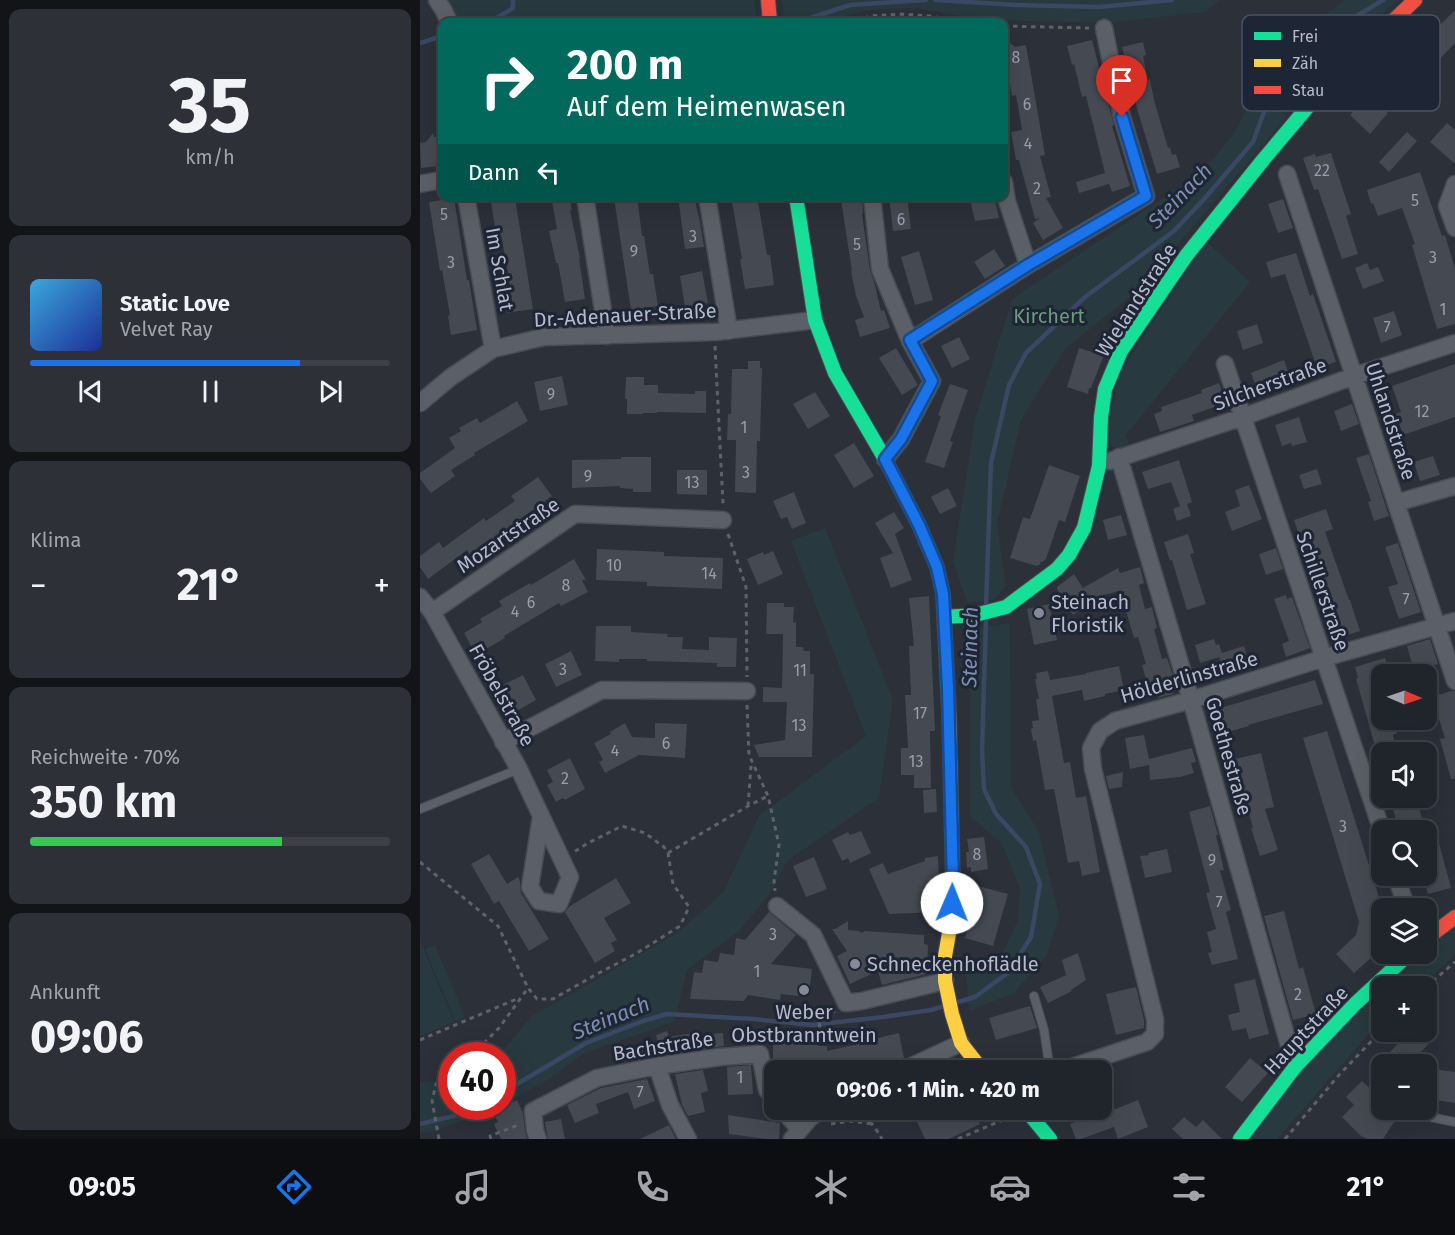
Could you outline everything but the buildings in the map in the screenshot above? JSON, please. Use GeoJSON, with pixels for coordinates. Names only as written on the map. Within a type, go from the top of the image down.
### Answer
{"type":"FeatureCollection","features":[{"type":"Feature","properties":{"kind":"street"},"geometry":{"type":"LineString","coordinates":[[437,0],[447,18]]}},
{"type":"Feature","properties":{"kind":"street"},"geometry":{"type":"LineString","coordinates":[[768,0],[770,18]]}},
{"type":"Feature","properties":{"kind":"street","name":"Wielandstraße"},"geometry":{"type":"LineString","coordinates":[[1399,15],[1415,0]]}},
{"type":"Feature","properties":{"kind":"street"},"geometry":{"type":"LineString","coordinates":[[910,340],[1028,265],[1146,196],[1122,117],[1104,28]]}},
{"type":"Feature","properties":{"kind":"street","name":"Wielandstraße"},"geometry":{"type":"LineString","coordinates":[[945,617],[975,615],[1006,607],[1058,569],[1069,555],[1084,528],[1099,466],[1105,388],[1121,351],[1179,265],[1304,111]]}},
{"type":"Feature","properties":{"kind":"street","name":"Uhlandstraße"},"geometry":{"type":"LineString","coordinates":[[1287,174],[1455,681]]}},
{"type":"Feature","properties":{"kind":"street"},"geometry":{"type":"LineString","coordinates":[[420,184],[438,181]]}},
{"type":"Feature","properties":{"kind":"street"},"geometry":{"type":"LineString","coordinates":[[1455,184],[1447,206],[1455,228]]}},
{"type":"Feature","properties":{"kind":"street","name":"Im Schlat"},"geometry":{"type":"LineString","coordinates":[[467,201],[493,349]]}},
{"type":"Feature","properties":{"kind":"street"},"geometry":{"type":"LineString","coordinates":[[586,201],[607,336]]}},
{"type":"Feature","properties":{"kind":"street"},"geometry":{"type":"LineString","coordinates":[[708,201],[729,331]]}},
{"type":"Feature","properties":{"kind":"street"},"geometry":{"type":"LineString","coordinates":[[797,201],[815,320],[835,373],[885,459],[919,525],[937,567],[943,594],[953,884],[951,922],[945,956],[946,988],[962,1043],[975,1060]]}},
{"type":"Feature","properties":{"kind":"street"},"geometry":{"type":"LineString","coordinates":[[873,201],[880,268],[910,340],[932,381],[901,439],[885,459]]}},
{"type":"Feature","properties":{"kind":"street"},"geometry":{"type":"LineString","coordinates":[[1007,201],[1028,265]]}},
{"type":"Feature","properties":{"kind":"street","name":"Dr.-Adenauer-Straße"},"geometry":{"type":"LineString","coordinates":[[420,403],[451,377],[493,349],[544,337],[729,331],[815,320]]}},
{"type":"Feature","properties":{"kind":"street","name":"Silcherstraße"},"geometry":{"type":"LineString","coordinates":[[1099,466],[1119,457],[1243,417],[1354,376],[1455,343]]}},
{"type":"Feature","properties":{"kind":"street","name":"Schillerstraße"},"geometry":{"type":"LineString","coordinates":[[1225,364],[1378,820]]}},
{"type":"Feature","properties":{"kind":"street","name":"Goethestraße"},"geometry":{"type":"LineString","coordinates":[[1119,457],[1191,700],[1294,1067]]}},
{"type":"Feature","properties":{"kind":"street"},"geometry":{"type":"LineString","coordinates":[[1396,503],[1455,486]]}},
{"type":"Feature","properties":{"kind":"street","name":"Mozartstraße"},"geometry":{"type":"LineString","coordinates":[[432,612],[575,514],[723,520]]}},
{"type":"Feature","properties":{"kind":"street","name":"Fröbelstraße"},"geometry":{"type":"LineString","coordinates":[[420,597],[432,612],[519,770],[542,817],[570,876],[559,904],[539,901],[531,887],[542,817]]}},
{"type":"Feature","properties":{"kind":"street","name":"Hölderlinstraße"},"geometry":{"type":"LineString","coordinates":[[1093,1060],[1147,1042],[1155,1034],[1155,1019],[1093,768],[1092,748],[1100,731],[1115,721],[1455,621]]}},
{"type":"Feature","properties":{"kind":"street"},"geometry":{"type":"LineString","coordinates":[[503,742],[602,690],[747,691]]}},
{"type":"Feature","properties":{"kind":"street"},"geometry":{"type":"LineString","coordinates":[[777,906],[813,935],[846,1003],[946,988]]}},
{"type":"Feature","properties":{"kind":"street"},"geometry":{"type":"LineString","coordinates":[[1437,931],[1455,917]]}},
{"type":"Feature","properties":{"kind":"street","name":"Hauptstraße"},"geometry":{"type":"LineString","coordinates":[[1240,1139],[1294,1067],[1355,1004],[1398,964]]}},
{"type":"Feature","properties":{"kind":"street"},"geometry":{"type":"LineString","coordinates":[[925,1060],[962,1043]]}},
{"type":"Feature","properties":{"kind":"street","name":"Bachstraße"},"geometry":{"type":"LineString","coordinates":[[534,1115],[597,1078],[657,1066],[760,1054],[764,1075]]}},
{"type":"Feature","properties":{"kind":"street"},"geometry":{"type":"LineString","coordinates":[[657,1066],[670,1106],[688,1139]]}},
{"type":"Feature","properties":{"kind":"street"},"geometry":{"type":"LineString","coordinates":[[534,1115],[538,1139]]}},
{"type":"Feature","properties":{"kind":"street"},"geometry":{"type":"LineString","coordinates":[[788,1120],[796,1134],[808,1120]]}},
{"type":"Feature","properties":{"kind":"street"},"geometry":{"type":"LineString","coordinates":[[1030,1120],[1050,1139]]}},
{"type":"Feature","properties":{"kind":"lane"},"geometry":{"type":"LineString","coordinates":[[420,809],[519,770]]}},
{"type":"Feature","properties":{"kind":"lane"},"geometry":{"type":"LineString","coordinates":[[1034,996],[1044,1030],[1048,1060]]}},
{"type":"Feature","properties":{"kind":"lane"},"geometry":{"type":"LineString","coordinates":[[1437,1118],[1455,1122]]}},
{"type":"Feature","properties":{"kind":"path"},"geometry":{"type":"LineString","coordinates":[[865,18],[902,14],[942,18]]}},
{"type":"Feature","properties":{"kind":"path"},"geometry":{"type":"LineString","coordinates":[[1008,26],[1104,28]]}},
{"type":"Feature","properties":{"kind":"path"},"geometry":{"type":"LineString","coordinates":[[747,691],[749,755],[768,796],[779,845],[774,881],[777,906]]}},
{"type":"Feature","properties":{"kind":"path"},"geometry":{"type":"LineString","coordinates":[[747,806],[752,763]]}},
{"type":"Feature","properties":{"kind":"path"},"geometry":{"type":"LineString","coordinates":[[668,853],[768,796]]}},
{"type":"Feature","properties":{"kind":"path"},"geometry":{"type":"LineString","coordinates":[[420,862],[498,926],[528,988],[537,999],[553,999],[681,926],[689,907],[673,884],[668,853],[664,847],[645,833],[622,826],[562,859]]}},
{"type":"Feature","properties":{"kind":"path"},"geometry":{"type":"LineString","coordinates":[[1437,978],[1455,962]]}},
{"type":"Feature","properties":{"kind":"path"},"geometry":{"type":"LineString","coordinates":[[485,1042],[499,1028],[528,988]]}},
{"type":"Feature","properties":{"kind":"path"},"geometry":{"type":"LineString","coordinates":[[420,1040],[521,998]]}},
{"type":"Feature","properties":{"kind":"path"},"geometry":{"type":"LineString","coordinates":[[813,1043],[819,1034],[819,1018]]}},
{"type":"Feature","properties":{"kind":"path"},"geometry":{"type":"LineString","coordinates":[[1285,1139],[1339,1075],[1371,1042]]}},
{"type":"Feature","properties":{"kind":"path"},"geometry":{"type":"LineString","coordinates":[[438,1082],[432,1101],[439,1138]]}},
{"type":"Feature","properties":{"kind":"path"},"geometry":{"type":"LineString","coordinates":[[491,1139],[490,1136],[534,1115]]}},
{"type":"Feature","properties":{"kind":"path"},"geometry":{"type":"LineString","coordinates":[[850,1120],[873,1124]]}},
{"type":"Feature","properties":{"kind":"path"},"geometry":{"type":"LineString","coordinates":[[868,1120],[882,1139]]}},
{"type":"Feature","properties":{"kind":"path"},"geometry":{"type":"LineString","coordinates":[[958,1139],[1003,1120]]}},
{"type":"Feature","properties":{"kind":"green space"},"geometry":{"type":"Polygon","coordinates":[[[447,0],[754,0],[756,18],[458,18],[447,0]]]}},
{"type":"Feature","properties":{"kind":"green space"},"geometry":{"type":"Polygon","coordinates":[[[782,0],[1220,0],[1205,12],[1106,23],[972,18],[916,8],[867,10],[839,18],[784,18],[782,0]]]}},
{"type":"Feature","properties":{"kind":"green space","name":"Kirchert"},"geometry":{"type":"Polygon","coordinates":[[[1344,0],[1398,0],[1381,15],[1324,15],[1344,0]]]}},
{"type":"Feature","properties":{"kind":"green space","name":"Kirchert"},"geometry":{"type":"Polygon","coordinates":[[[1246,111],[1286,111],[1285,119],[1132,295],[1065,349],[1021,420],[997,524],[1006,586],[994,600],[967,602],[953,561],[975,419],[1012,299],[1202,172],[1234,134],[1246,111]]]}},
{"type":"Feature","properties":{"kind":"green space"},"geometry":{"type":"Polygon","coordinates":[[[1206,241],[1250,282],[1126,435],[1129,445],[1120,449],[1112,447],[1105,438],[1119,374],[1206,241]]]}},
{"type":"Feature","properties":{"kind":"green space"},"geometry":{"type":"Polygon","coordinates":[[[825,528],[893,700],[879,798],[788,860],[768,896],[739,931],[687,970],[674,1022],[584,1053],[546,1081],[516,1097],[516,1042],[510,1042],[532,1016],[676,934],[723,893],[759,816],[866,736],[791,541],[825,528]]]}},
{"type":"Feature","properties":{"kind":"green space"},"geometry":{"type":"Polygon","coordinates":[[[1010,623],[1011,787],[1039,832],[1059,916],[1047,955],[1014,993],[969,1011],[965,970],[1001,956],[1018,920],[1020,889],[1002,844],[970,816],[970,641],[975,628],[1010,623]]]}},
{"type":"Feature","properties":{"kind":"green space"},"geometry":{"type":"Polygon","coordinates":[[[1455,926],[1455,955],[1432,976],[1391,976],[1407,964],[1437,964],[1437,941],[1455,926]]]}},
{"type":"Feature","properties":{"kind":"green space"},"geometry":{"type":"Polygon","coordinates":[[[420,940],[454,1022],[420,1036],[420,940]]]}},
{"type":"Feature","properties":{"kind":"green space"},"geometry":{"type":"Polygon","coordinates":[[[435,945],[465,1017],[455,1021],[425,949],[435,945]]]}},
{"type":"Feature","properties":{"kind":"green space"},"geometry":{"type":"Polygon","coordinates":[[[1371,997],[1371,1032],[1277,1139],[1247,1139],[1304,1066],[1371,997]]]}},
{"type":"Feature","properties":{"kind":"green space"},"geometry":{"type":"Polygon","coordinates":[[[438,1080],[438,1120],[465,1120],[430,1132],[420,1133],[420,1082],[438,1080]]]}},
{"type":"Feature","properties":{"kind":"waterway"},"geometry":{"type":"LineString","coordinates":[[497,18],[513,8],[513,0]]}},
{"type":"Feature","properties":{"kind":"waterway"},"geometry":{"type":"LineString","coordinates":[[810,18],[850,5],[926,0]]}},
{"type":"Feature","properties":{"kind":"waterway"},"geometry":{"type":"LineString","coordinates":[[935,0],[1099,7],[1172,0]]}},
{"type":"Feature","properties":{"kind":"waterway","name":"Steinach"},"geometry":{"type":"LineString","coordinates":[[1358,15],[1383,0]]}},
{"type":"Feature","properties":{"kind":"waterway"},"geometry":{"type":"LineString","coordinates":[[420,43],[438,37]]}},
{"type":"Feature","properties":{"kind":"waterway","name":"Steinach"},"geometry":{"type":"LineString","coordinates":[[986,606],[991,463],[1009,385],[1026,353],[1085,297],[1174,231],[1253,142],[1264,111]]}},
{"type":"Feature","properties":{"kind":"waterway","name":"Steinach"},"geometry":{"type":"LineString","coordinates":[[958,1002],[975,997],[1009,972],[1031,937],[1040,884],[1026,847],[996,814],[984,789],[982,750],[986,620]]}},
{"type":"Feature","properties":{"kind":"waterway","name":"Steinach"},"geometry":{"type":"LineString","coordinates":[[516,1085],[586,1043],[667,1014],[812,1025],[883,1017],[944,1006]]}},
{"type":"Feature","properties":{"kind":"waterway","name":"Steinach"},"geometry":{"type":"LineString","coordinates":[[420,1124],[438,1120]]}},
{"type":"Feature","properties":{"kind":"traffic: fast"},"geometry":{"type":"LineString","coordinates":[[945,617],[975,615],[1006,607],[1057,569],[1069,555],[1084,528],[1099,466],[1101,417],[1105,389],[1121,351],[1186,256],[1304,111]]}},
{"type":"Feature","properties":{"kind":"traffic: fast"},"geometry":{"type":"LineString","coordinates":[[797,201],[815,320],[835,373],[885,459],[919,525],[937,567],[943,594],[949,711]]}},
{"type":"Feature","properties":{"kind":"traffic: fast"},"geometry":{"type":"LineString","coordinates":[[1240,1139],[1295,1067],[1355,1004],[1398,964]]}},
{"type":"Feature","properties":{"kind":"traffic: fast"},"geometry":{"type":"LineString","coordinates":[[1034,1120],[1050,1139]]}},
{"type":"Feature","properties":{"kind":"traffic: slow"},"geometry":{"type":"LineString","coordinates":[[949,711],[953,884],[951,922],[945,956],[945,981],[961,1043],[974,1060]]}},
{"type":"Feature","properties":{"kind":"traffic: jam"},"geometry":{"type":"LineString","coordinates":[[768,0],[770,18]]}},
{"type":"Feature","properties":{"kind":"traffic: jam"},"geometry":{"type":"LineString","coordinates":[[1399,15],[1415,0]]}},
{"type":"Feature","properties":{"kind":"traffic: jam"},"geometry":{"type":"LineString","coordinates":[[1437,931],[1455,917]]}},
{"type":"Feature","properties":{"kind":"place","name":"Steinach Floristik"},"geometry":{"type":"Point","coordinates":[1039,613]}},
{"type":"Feature","properties":{"kind":"place","name":"Schneckenhoflädle"},"geometry":{"type":"Point","coordinates":[855,964]}},
{"type":"Feature","properties":{"kind":"place","name":"Weber Obstbranntwein"},"geometry":{"type":"Point","coordinates":[804,990]}},
{"type":"Feature","properties":{"kind":"route"},"geometry":{"type":"LineString","coordinates":[[952,903],[948,688],[943,594],[937,567],[919,525],[885,459],[901,439],[932,381],[910,340],[1028,265],[1146,196],[1122,117]]}}]}
